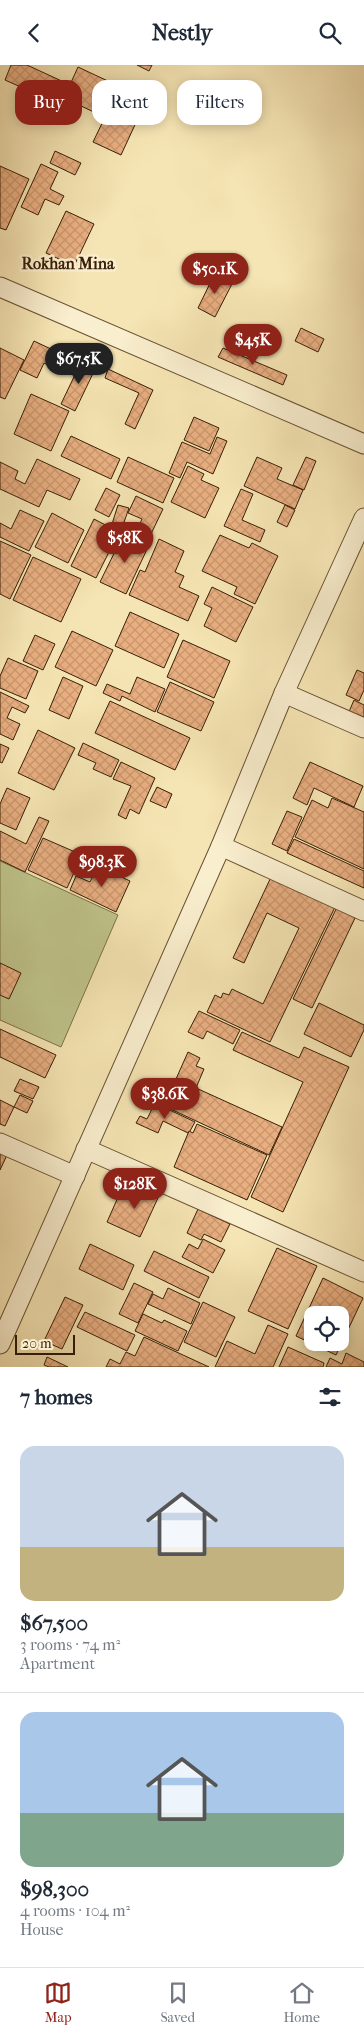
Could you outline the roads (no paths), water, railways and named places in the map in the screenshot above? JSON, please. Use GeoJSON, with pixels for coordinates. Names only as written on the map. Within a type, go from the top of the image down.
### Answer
{"type":"FeatureCollection","features":[{"type":"Feature","properties":{"kind":"street"},"geometry":{"type":"LineString","coordinates":[[0,287],[364,444]]}},
{"type":"Feature","properties":{"kind":"street"},"geometry":{"type":"LineString","coordinates":[[0,1344],[220,846],[284,693],[364,518]]}},
{"type":"Feature","properties":{"kind":"street"},"geometry":{"type":"LineString","coordinates":[[284,693],[364,728]]}},
{"type":"Feature","properties":{"kind":"street"},"geometry":{"type":"LineString","coordinates":[[220,846],[364,911]]}},
{"type":"Feature","properties":{"kind":"street"},"geometry":{"type":"LineString","coordinates":[[0,1143],[75,1176]]}},
{"type":"Feature","properties":{"kind":"street"},"geometry":{"type":"LineString","coordinates":[[86,1149],[364,1272]]}},
{"type":"Feature","properties":{"kind":"district","name":"Rokhan Mina"},"geometry":{"type":"Point","coordinates":[68,263]}}]}
